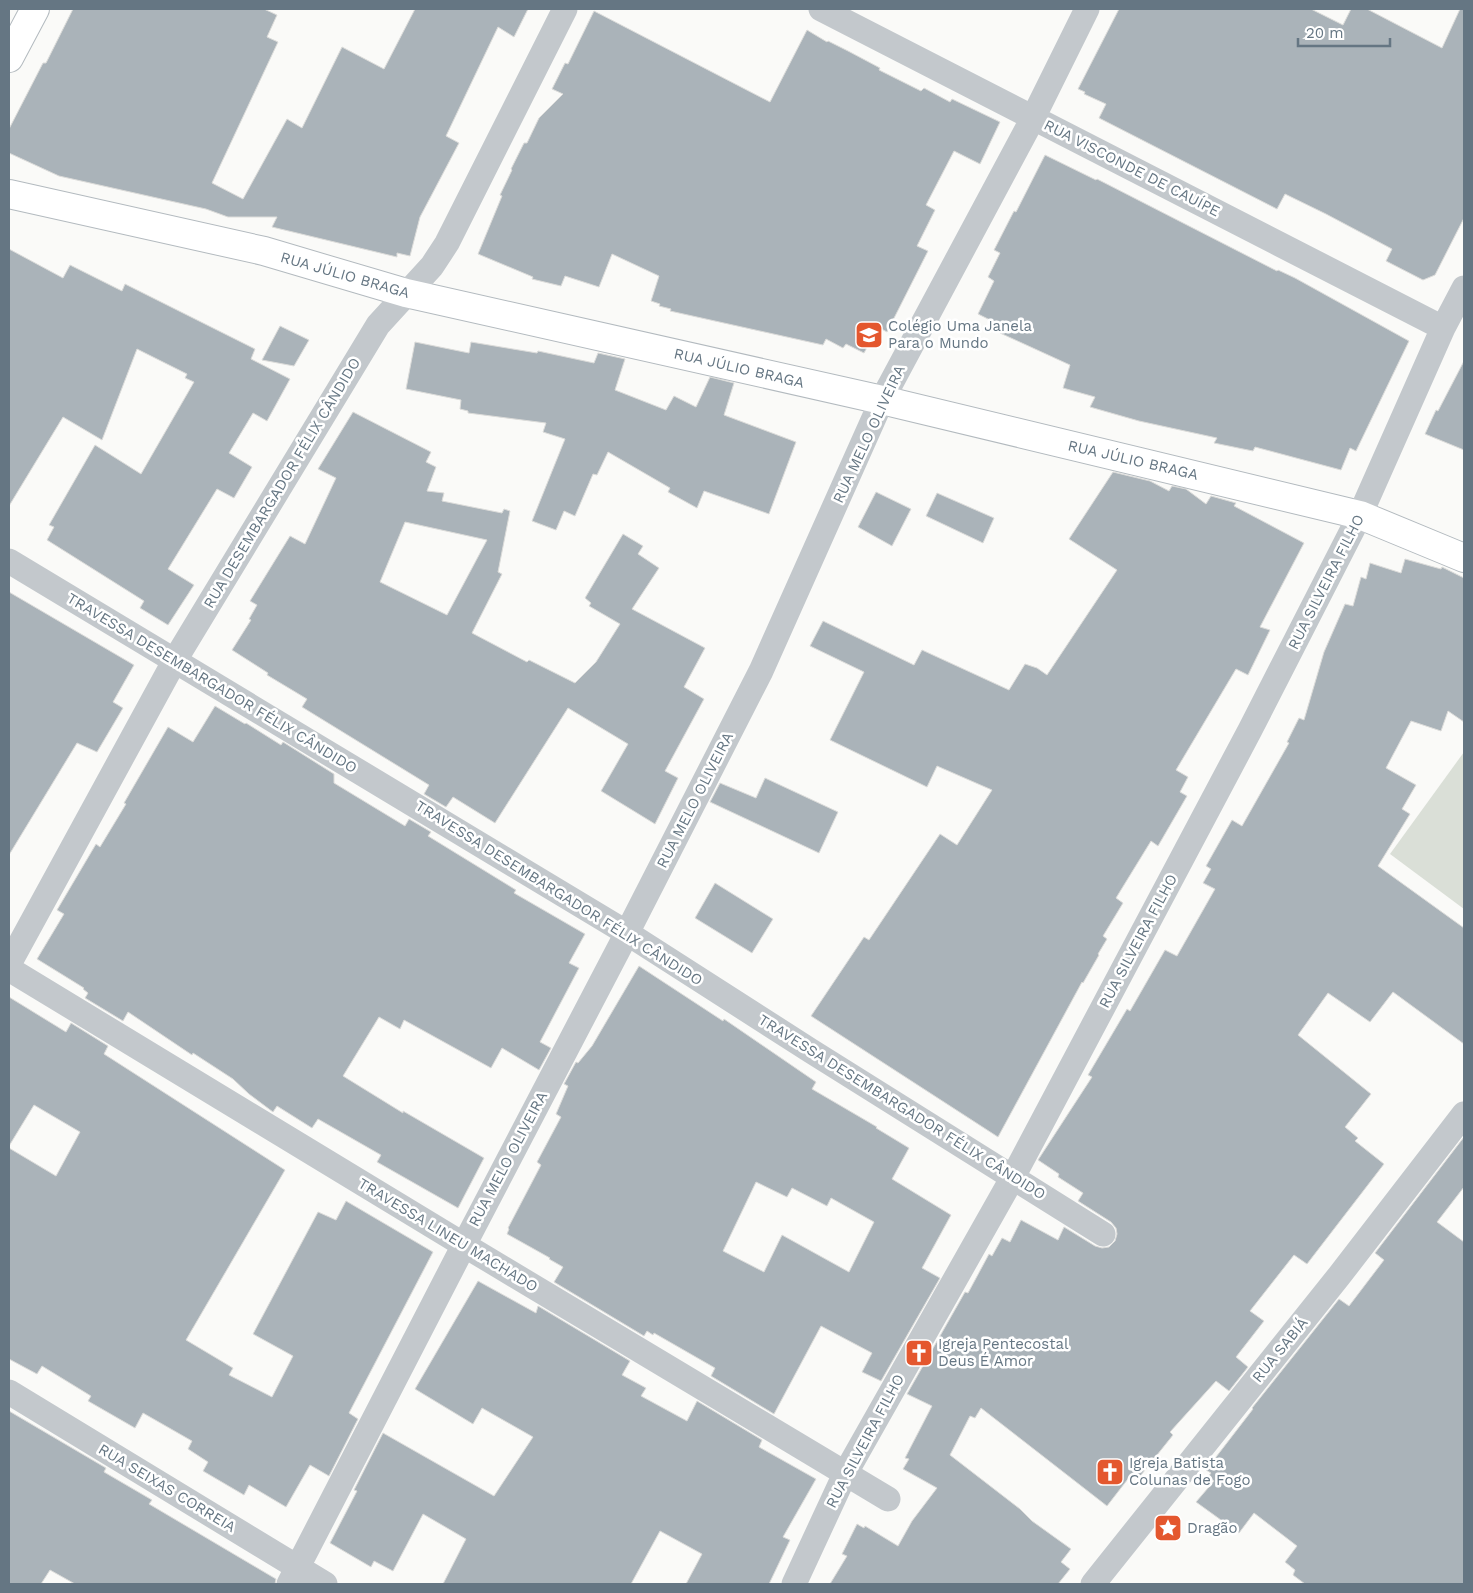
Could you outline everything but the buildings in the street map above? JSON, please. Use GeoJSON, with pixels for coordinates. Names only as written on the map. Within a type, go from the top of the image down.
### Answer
{"type":"FeatureCollection","features":[{"type":"Feature","properties":{"kind":"street"},"geometry":{"type":"LineString","coordinates":[[9,58],[35,9]]}},
{"type":"Feature","properties":{"kind":"street","name":"RUA DESEMBARGADOR FÉLIX CÂNDIDO"},"geometry":{"type":"LineString","coordinates":[[9,964],[175,660],[378,325],[432,266],[447,243],[565,9]]}},
{"type":"Feature","properties":{"kind":"street","name":"RUA VISCONDE DE CAUÍPE"},"geometry":{"type":"LineString","coordinates":[[821,9],[1443,328]]}},
{"type":"Feature","properties":{"kind":"street","name":"RUA MELO OLIVEIRA"},"geometry":{"type":"LineString","coordinates":[[293,1576],[761,671],[882,400],[1032,118],[1087,9]]}},
{"type":"Feature","properties":{"kind":"street","name":"RUA JÚLIO BRAGA"},"geometry":{"type":"LineString","coordinates":[[9,194],[264,251],[406,293],[882,400],[1360,514],[1464,558]]}},
{"type":"Feature","properties":{"kind":"street","name":"RUA SILVEIRA FILHO"},"geometry":{"type":"LineString","coordinates":[[794,1584],[845,1474],[1013,1177],[1250,730],[1360,514],[1443,328],[1464,288]]}},
{"type":"Feature","properties":{"kind":"street","name":"TRAVESSA DESEMBARGADOR FÉLIX CÂNDIDO"},"geometry":{"type":"LineString","coordinates":[[9,561],[627,933],[1103,1234]]}},
{"type":"Feature","properties":{"kind":"street","name":"TRAVESSA LINEU MACHADO"},"geometry":{"type":"LineString","coordinates":[[9,969],[888,1499]]}},
{"type":"Feature","properties":{"kind":"street","name":"RUA SABIÁ"},"geometry":{"type":"LineString","coordinates":[[1093,1584],[1339,1276],[1464,1114]]}},
{"type":"Feature","properties":{"kind":"street","name":"RUA SEIXAS CORREIA"},"geometry":{"type":"LineString","coordinates":[[9,1392],[293,1576],[325,1584]]}},
{"type":"Feature","properties":{"kind":"shaded area"},"geometry":{"type":"Polygon","coordinates":[[[1464,752],[1464,909],[1390,854],[1464,752]]]}},
{"type":"Feature","properties":{"kind":"place","name":"Colégio Uma Janela Para o Mundo"},"geometry":{"type":"Point","coordinates":[869,335]}},
{"type":"Feature","properties":{"kind":"place","name":"Igreja Pentecostal Deus É Amor"},"geometry":{"type":"Point","coordinates":[919,1353]}},
{"type":"Feature","properties":{"kind":"place","name":"Igreja Batista Colunas de Fogo"},"geometry":{"type":"Point","coordinates":[1110,1472]}},
{"type":"Feature","properties":{"kind":"place","name":"Dragão"},"geometry":{"type":"Point","coordinates":[1168,1528]}}]}
